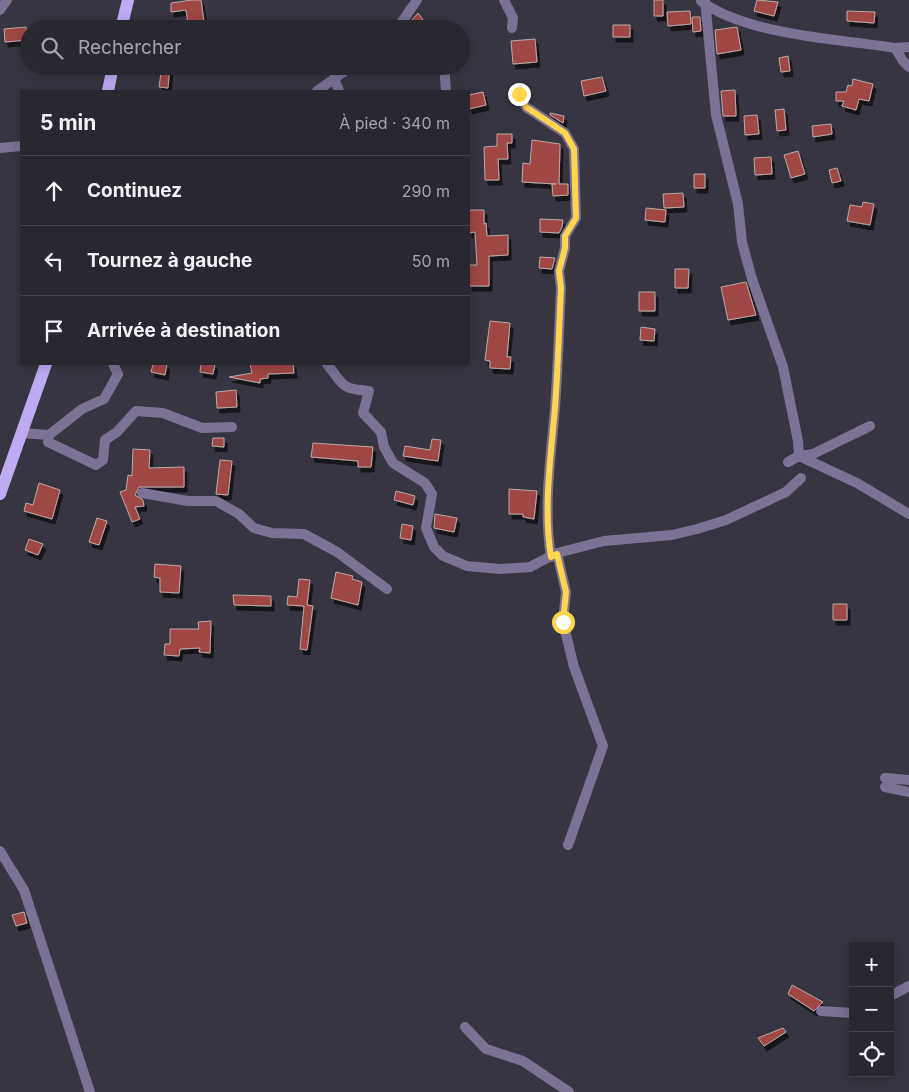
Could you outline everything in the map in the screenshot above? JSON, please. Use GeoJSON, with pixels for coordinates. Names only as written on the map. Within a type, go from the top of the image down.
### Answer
{"type":"FeatureCollection","features":[{"type":"Feature","properties":{"kind":"main road"},"geometry":{"type":"LineString","coordinates":[[123,20],[128,0]]}},
{"type":"Feature","properties":{"kind":"main road"},"geometry":{"type":"LineString","coordinates":[[108,90],[111,75]]}},
{"type":"Feature","properties":{"kind":"main road"},"geometry":{"type":"LineString","coordinates":[[0,494],[46,365]]}},
{"type":"Feature","properties":{"kind":"street"},"geometry":{"type":"LineString","coordinates":[[0,10],[7,0]]}},
{"type":"Feature","properties":{"kind":"street"},"geometry":{"type":"LineString","coordinates":[[403,20],[417,0]]}},
{"type":"Feature","properties":{"kind":"street"},"geometry":{"type":"LineString","coordinates":[[504,0],[513,18],[512,28]]}},
{"type":"Feature","properties":{"kind":"street"},"geometry":{"type":"LineString","coordinates":[[703,1],[744,22],[775,30],[895,48],[909,47]]}},
{"type":"Feature","properties":{"kind":"street"},"geometry":{"type":"LineString","coordinates":[[703,1],[716,115],[738,204],[742,242],[752,279],[783,367],[798,441],[798,456]]}},
{"type":"Feature","properties":{"kind":"street"},"geometry":{"type":"LineString","coordinates":[[895,48],[902,61],[909,67]]}},
{"type":"Feature","properties":{"kind":"street"},"geometry":{"type":"LineString","coordinates":[[318,90],[338,75]]}},
{"type":"Feature","properties":{"kind":"street"},"geometry":{"type":"LineString","coordinates":[[445,75],[446,90]]}},
{"type":"Feature","properties":{"kind":"street"},"geometry":{"type":"LineString","coordinates":[[334,78],[339,90]]}},
{"type":"Feature","properties":{"kind":"street"},"geometry":{"type":"LineString","coordinates":[[519,94],[526,107],[565,133],[574,149],[577,179],[576,218],[565,236],[565,248],[559,271],[561,288],[555,406],[547,494],[547,532],[566,592],[563,622],[574,666],[603,746],[568,845]]}},
{"type":"Feature","properties":{"kind":"street"},"geometry":{"type":"LineString","coordinates":[[0,148],[20,146]]}},
{"type":"Feature","properties":{"kind":"street"},"geometry":{"type":"LineString","coordinates":[[21,433],[48,435],[82,409],[104,399],[118,374],[114,365]]}},
{"type":"Feature","properties":{"kind":"street"},"geometry":{"type":"LineString","coordinates":[[328,365],[337,378],[352,391],[368,391],[363,412],[381,432],[384,447],[393,463],[425,483],[432,494],[426,528],[434,547],[443,556],[467,566],[500,569],[530,567],[554,555],[604,541],[672,536],[726,520],[786,492],[802,478]]}},
{"type":"Feature","properties":{"kind":"street"},"geometry":{"type":"LineString","coordinates":[[48,435],[48,442],[96,464],[103,460],[105,440],[117,432],[136,411],[163,413],[202,428],[232,427]]}},
{"type":"Feature","properties":{"kind":"street"},"geometry":{"type":"LineString","coordinates":[[788,462],[798,456],[813,454],[870,426]]}},
{"type":"Feature","properties":{"kind":"street"},"geometry":{"type":"LineString","coordinates":[[798,456],[857,484],[909,514]]}},
{"type":"Feature","properties":{"kind":"street"},"geometry":{"type":"LineString","coordinates":[[142,493],[188,502],[216,501],[239,514],[254,528],[272,533],[304,534],[337,552],[387,589]]}},
{"type":"Feature","properties":{"kind":"street"},"geometry":{"type":"LineString","coordinates":[[909,780],[885,783],[909,792]]}},
{"type":"Feature","properties":{"kind":"street"},"geometry":{"type":"LineString","coordinates":[[0,851],[24,890],[90,1092]]}},
{"type":"Feature","properties":{"kind":"street"},"geometry":{"type":"LineString","coordinates":[[894,994],[909,986]]}},
{"type":"Feature","properties":{"kind":"street"},"geometry":{"type":"LineString","coordinates":[[821,1011],[849,1013]]}},
{"type":"Feature","properties":{"kind":"street"},"geometry":{"type":"LineString","coordinates":[[465,1027],[486,1050],[523,1061],[569,1092]]}},
{"type":"Feature","properties":{"kind":"building"},"geometry":{"type":"Polygon","coordinates":[[[201,0],[204,20],[188,20],[186,10],[171,12],[171,3],[201,0]]]}},
{"type":"Feature","properties":{"kind":"building"},"geometry":{"type":"Polygon","coordinates":[[[654,0],[663,0],[663,16],[654,16],[654,0]]]}},
{"type":"Feature","properties":{"kind":"building"},"geometry":{"type":"Polygon","coordinates":[[[757,0],[778,2],[774,16],[754,11],[757,0]]]}},
{"type":"Feature","properties":{"kind":"building"},"geometry":{"type":"Polygon","coordinates":[[[690,11],[691,24],[668,26],[667,12],[690,11]]]}},
{"type":"Feature","properties":{"kind":"building"},"geometry":{"type":"Polygon","coordinates":[[[847,11],[875,12],[874,23],[847,21],[847,11]]]}},
{"type":"Feature","properties":{"kind":"building"},"geometry":{"type":"Polygon","coordinates":[[[418,13],[423,20],[412,20],[418,13]]]}},
{"type":"Feature","properties":{"kind":"building"},"geometry":{"type":"Polygon","coordinates":[[[692,17],[700,17],[701,31],[693,32],[692,17]]]}},
{"type":"Feature","properties":{"kind":"building"},"geometry":{"type":"Polygon","coordinates":[[[613,25],[630,25],[630,37],[613,37],[613,25]]]}},
{"type":"Feature","properties":{"kind":"building"},"geometry":{"type":"Polygon","coordinates":[[[737,27],[741,50],[717,54],[715,30],[737,27]]]}},
{"type":"Feature","properties":{"kind":"building"},"geometry":{"type":"Polygon","coordinates":[[[20,28],[20,41],[5,42],[4,29],[20,28]]]}},
{"type":"Feature","properties":{"kind":"building"},"geometry":{"type":"Polygon","coordinates":[[[535,39],[537,62],[513,64],[511,41],[535,39]]]}},
{"type":"Feature","properties":{"kind":"building"},"geometry":{"type":"Polygon","coordinates":[[[788,56],[790,71],[781,72],[779,58],[788,56]]]}},
{"type":"Feature","properties":{"kind":"building"},"geometry":{"type":"Polygon","coordinates":[[[161,75],[169,75],[168,88],[159,87],[161,75]]]}},
{"type":"Feature","properties":{"kind":"building"},"geometry":{"type":"Polygon","coordinates":[[[602,77],[606,91],[584,96],[581,81],[602,77]]]}},
{"type":"Feature","properties":{"kind":"building"},"geometry":{"type":"Polygon","coordinates":[[[853,79],[873,84],[869,101],[859,99],[856,110],[842,106],[844,101],[836,101],[836,92],[846,92],[848,85],[852,86],[853,79]]]}},
{"type":"Feature","properties":{"kind":"building"},"geometry":{"type":"Polygon","coordinates":[[[735,90],[736,116],[723,116],[721,91],[735,90]]]}},
{"type":"Feature","properties":{"kind":"building"},"geometry":{"type":"Polygon","coordinates":[[[483,92],[486,105],[470,109],[470,95],[483,92]]]}},
{"type":"Feature","properties":{"kind":"building"},"geometry":{"type":"Polygon","coordinates":[[[784,109],[786,130],[777,131],[775,110],[784,109]]]}},
{"type":"Feature","properties":{"kind":"building"},"geometry":{"type":"Polygon","coordinates":[[[550,113],[564,116],[563,123],[550,115],[550,113]]]}},
{"type":"Feature","properties":{"kind":"building"},"geometry":{"type":"Polygon","coordinates":[[[757,115],[759,134],[745,135],[744,116],[757,115]]]}},
{"type":"Feature","properties":{"kind":"building"},"geometry":{"type":"Polygon","coordinates":[[[831,124],[832,134],[813,137],[812,126],[831,124]]]}},
{"type":"Feature","properties":{"kind":"building"},"geometry":{"type":"Polygon","coordinates":[[[497,134],[512,134],[512,143],[507,143],[508,159],[498,159],[499,180],[485,180],[484,147],[497,146],[497,134]]]}},
{"type":"Feature","properties":{"kind":"building"},"geometry":{"type":"Polygon","coordinates":[[[532,140],[560,144],[559,184],[568,184],[568,195],[553,196],[552,184],[556,184],[522,182],[523,163],[530,164],[532,140]]]}},
{"type":"Feature","properties":{"kind":"building"},"geometry":{"type":"Polygon","coordinates":[[[798,151],[805,174],[791,178],[784,155],[798,151]]]}},
{"type":"Feature","properties":{"kind":"building"},"geometry":{"type":"Polygon","coordinates":[[[771,157],[772,174],[755,175],[754,158],[771,157]]]}},
{"type":"Feature","properties":{"kind":"building"},"geometry":{"type":"Polygon","coordinates":[[[837,168],[841,181],[832,183],[829,170],[837,168]]]}},
{"type":"Feature","properties":{"kind":"building"},"geometry":{"type":"Polygon","coordinates":[[[694,174],[705,174],[705,188],[694,188],[694,174]]]}},
{"type":"Feature","properties":{"kind":"building"},"geometry":{"type":"Polygon","coordinates":[[[683,193],[684,207],[664,208],[663,194],[683,193]]]}},
{"type":"Feature","properties":{"kind":"building"},"geometry":{"type":"Polygon","coordinates":[[[863,202],[874,204],[870,225],[847,221],[850,205],[862,207],[863,202]]]}},
{"type":"Feature","properties":{"kind":"building"},"geometry":{"type":"Polygon","coordinates":[[[646,208],[666,210],[665,222],[645,220],[646,208]]]}},
{"type":"Feature","properties":{"kind":"building"},"geometry":{"type":"Polygon","coordinates":[[[470,210],[484,210],[484,224],[486,223],[487,236],[508,235],[508,255],[489,256],[489,286],[470,286],[470,265],[477,265],[475,232],[470,233],[470,210]]]}},
{"type":"Feature","properties":{"kind":"building"},"geometry":{"type":"Polygon","coordinates":[[[540,219],[563,220],[559,233],[540,232],[540,219]]]}},
{"type":"Feature","properties":{"kind":"building"},"geometry":{"type":"Polygon","coordinates":[[[540,257],[555,258],[552,269],[539,268],[540,257]]]}},
{"type":"Feature","properties":{"kind":"building"},"geometry":{"type":"Polygon","coordinates":[[[675,269],[689,269],[688,288],[675,288],[675,269]]]}},
{"type":"Feature","properties":{"kind":"building"},"geometry":{"type":"Polygon","coordinates":[[[746,282],[756,315],[728,320],[721,287],[746,282]]]}},
{"type":"Feature","properties":{"kind":"building"},"geometry":{"type":"Polygon","coordinates":[[[639,292],[655,292],[655,311],[639,311],[639,292]]]}},
{"type":"Feature","properties":{"kind":"building"},"geometry":{"type":"Polygon","coordinates":[[[490,321],[510,323],[507,357],[511,357],[510,369],[490,368],[490,361],[485,360],[490,321]]]}},
{"type":"Feature","properties":{"kind":"building"},"geometry":{"type":"Polygon","coordinates":[[[641,327],[655,329],[654,341],[640,340],[641,327]]]}},
{"type":"Feature","properties":{"kind":"building"},"geometry":{"type":"Polygon","coordinates":[[[153,365],[167,365],[165,375],[151,372],[153,365]]]}},
{"type":"Feature","properties":{"kind":"building"},"geometry":{"type":"Polygon","coordinates":[[[201,365],[215,365],[213,374],[200,372],[201,365]]]}},
{"type":"Feature","properties":{"kind":"building"},"geometry":{"type":"Polygon","coordinates":[[[250,365],[293,365],[294,373],[268,374],[268,378],[260,379],[260,383],[229,377],[252,373],[250,365]]]}},
{"type":"Feature","properties":{"kind":"building"},"geometry":{"type":"Polygon","coordinates":[[[236,390],[237,407],[217,408],[216,392],[236,390]]]}},
{"type":"Feature","properties":{"kind":"building"},"geometry":{"type":"Polygon","coordinates":[[[213,438],[224,438],[224,447],[212,446],[213,438]]]}},
{"type":"Feature","properties":{"kind":"building"},"geometry":{"type":"Polygon","coordinates":[[[432,439],[441,440],[438,461],[403,456],[405,446],[430,450],[432,439]]]}},
{"type":"Feature","properties":{"kind":"building"},"geometry":{"type":"Polygon","coordinates":[[[313,443],[373,447],[371,467],[358,467],[358,461],[311,457],[313,443]]]}},
{"type":"Feature","properties":{"kind":"building"},"geometry":{"type":"Polygon","coordinates":[[[133,449],[150,450],[149,468],[184,467],[184,487],[139,487],[135,495],[143,500],[144,506],[135,507],[140,519],[132,522],[120,492],[126,490],[128,475],[132,476],[133,449]]]}},
{"type":"Feature","properties":{"kind":"building"},"geometry":{"type":"Polygon","coordinates":[[[220,460],[232,461],[228,495],[216,494],[220,460]]]}},
{"type":"Feature","properties":{"kind":"building"},"geometry":{"type":"Polygon","coordinates":[[[39,483],[60,490],[52,519],[24,511],[26,503],[33,505],[39,483]]]}},
{"type":"Feature","properties":{"kind":"building"},"geometry":{"type":"Polygon","coordinates":[[[509,489],[537,491],[534,519],[523,517],[523,514],[509,514],[509,489]]]}},
{"type":"Feature","properties":{"kind":"building"},"geometry":{"type":"Polygon","coordinates":[[[396,491],[415,496],[413,505],[394,500],[396,491]]]}},
{"type":"Feature","properties":{"kind":"building"},"geometry":{"type":"Polygon","coordinates":[[[435,514],[457,518],[454,532],[434,528],[435,514]]]}},
{"type":"Feature","properties":{"kind":"building"},"geometry":{"type":"Polygon","coordinates":[[[97,518],[107,521],[99,545],[89,542],[97,518]]]}},
{"type":"Feature","properties":{"kind":"building"},"geometry":{"type":"Polygon","coordinates":[[[402,524],[413,526],[411,540],[400,538],[402,524]]]}},
{"type":"Feature","properties":{"kind":"building"},"geometry":{"type":"Polygon","coordinates":[[[29,539],[43,544],[38,555],[25,550],[29,539]]]}},
{"type":"Feature","properties":{"kind":"building"},"geometry":{"type":"Polygon","coordinates":[[[155,564],[181,566],[179,593],[160,592],[160,578],[154,577],[155,564]]]}},
{"type":"Feature","properties":{"kind":"building"},"geometry":{"type":"Polygon","coordinates":[[[336,572],[353,576],[352,579],[362,582],[358,605],[331,598],[336,572]]]}},
{"type":"Feature","properties":{"kind":"building"},"geometry":{"type":"Polygon","coordinates":[[[299,579],[310,580],[307,605],[313,606],[307,650],[300,649],[304,606],[287,605],[288,596],[297,597],[299,579]]]}},
{"type":"Feature","properties":{"kind":"building"},"geometry":{"type":"Polygon","coordinates":[[[233,595],[271,596],[271,606],[234,605],[233,595]]]}},
{"type":"Feature","properties":{"kind":"building"},"geometry":{"type":"Polygon","coordinates":[[[833,604],[847,604],[847,620],[833,620],[833,604]]]}},
{"type":"Feature","properties":{"kind":"building"},"geometry":{"type":"Polygon","coordinates":[[[211,621],[210,653],[199,652],[200,648],[180,649],[179,656],[164,655],[165,644],[170,644],[170,629],[199,629],[198,622],[211,621]]]}},
{"type":"Feature","properties":{"kind":"building"},"geometry":{"type":"Polygon","coordinates":[[[24,912],[27,923],[16,926],[12,915],[24,912]]]}},
{"type":"Feature","properties":{"kind":"building"},"geometry":{"type":"Polygon","coordinates":[[[792,985],[823,1002],[814,1011],[788,994],[792,985]]]}},
{"type":"Feature","properties":{"kind":"building"},"geometry":{"type":"Polygon","coordinates":[[[783,1028],[786,1032],[764,1046],[758,1038],[783,1028]]]}},
{"type":"Feature","properties":{"kind":"route"},"geometry":{"type":"LineString","coordinates":[[519,94],[526,107],[565,133],[574,149],[577,179],[576,218],[565,236],[565,248],[559,271],[561,288],[555,406],[547,494],[547,532],[551,557],[557,554],[566,592],[563,622]]}}]}
